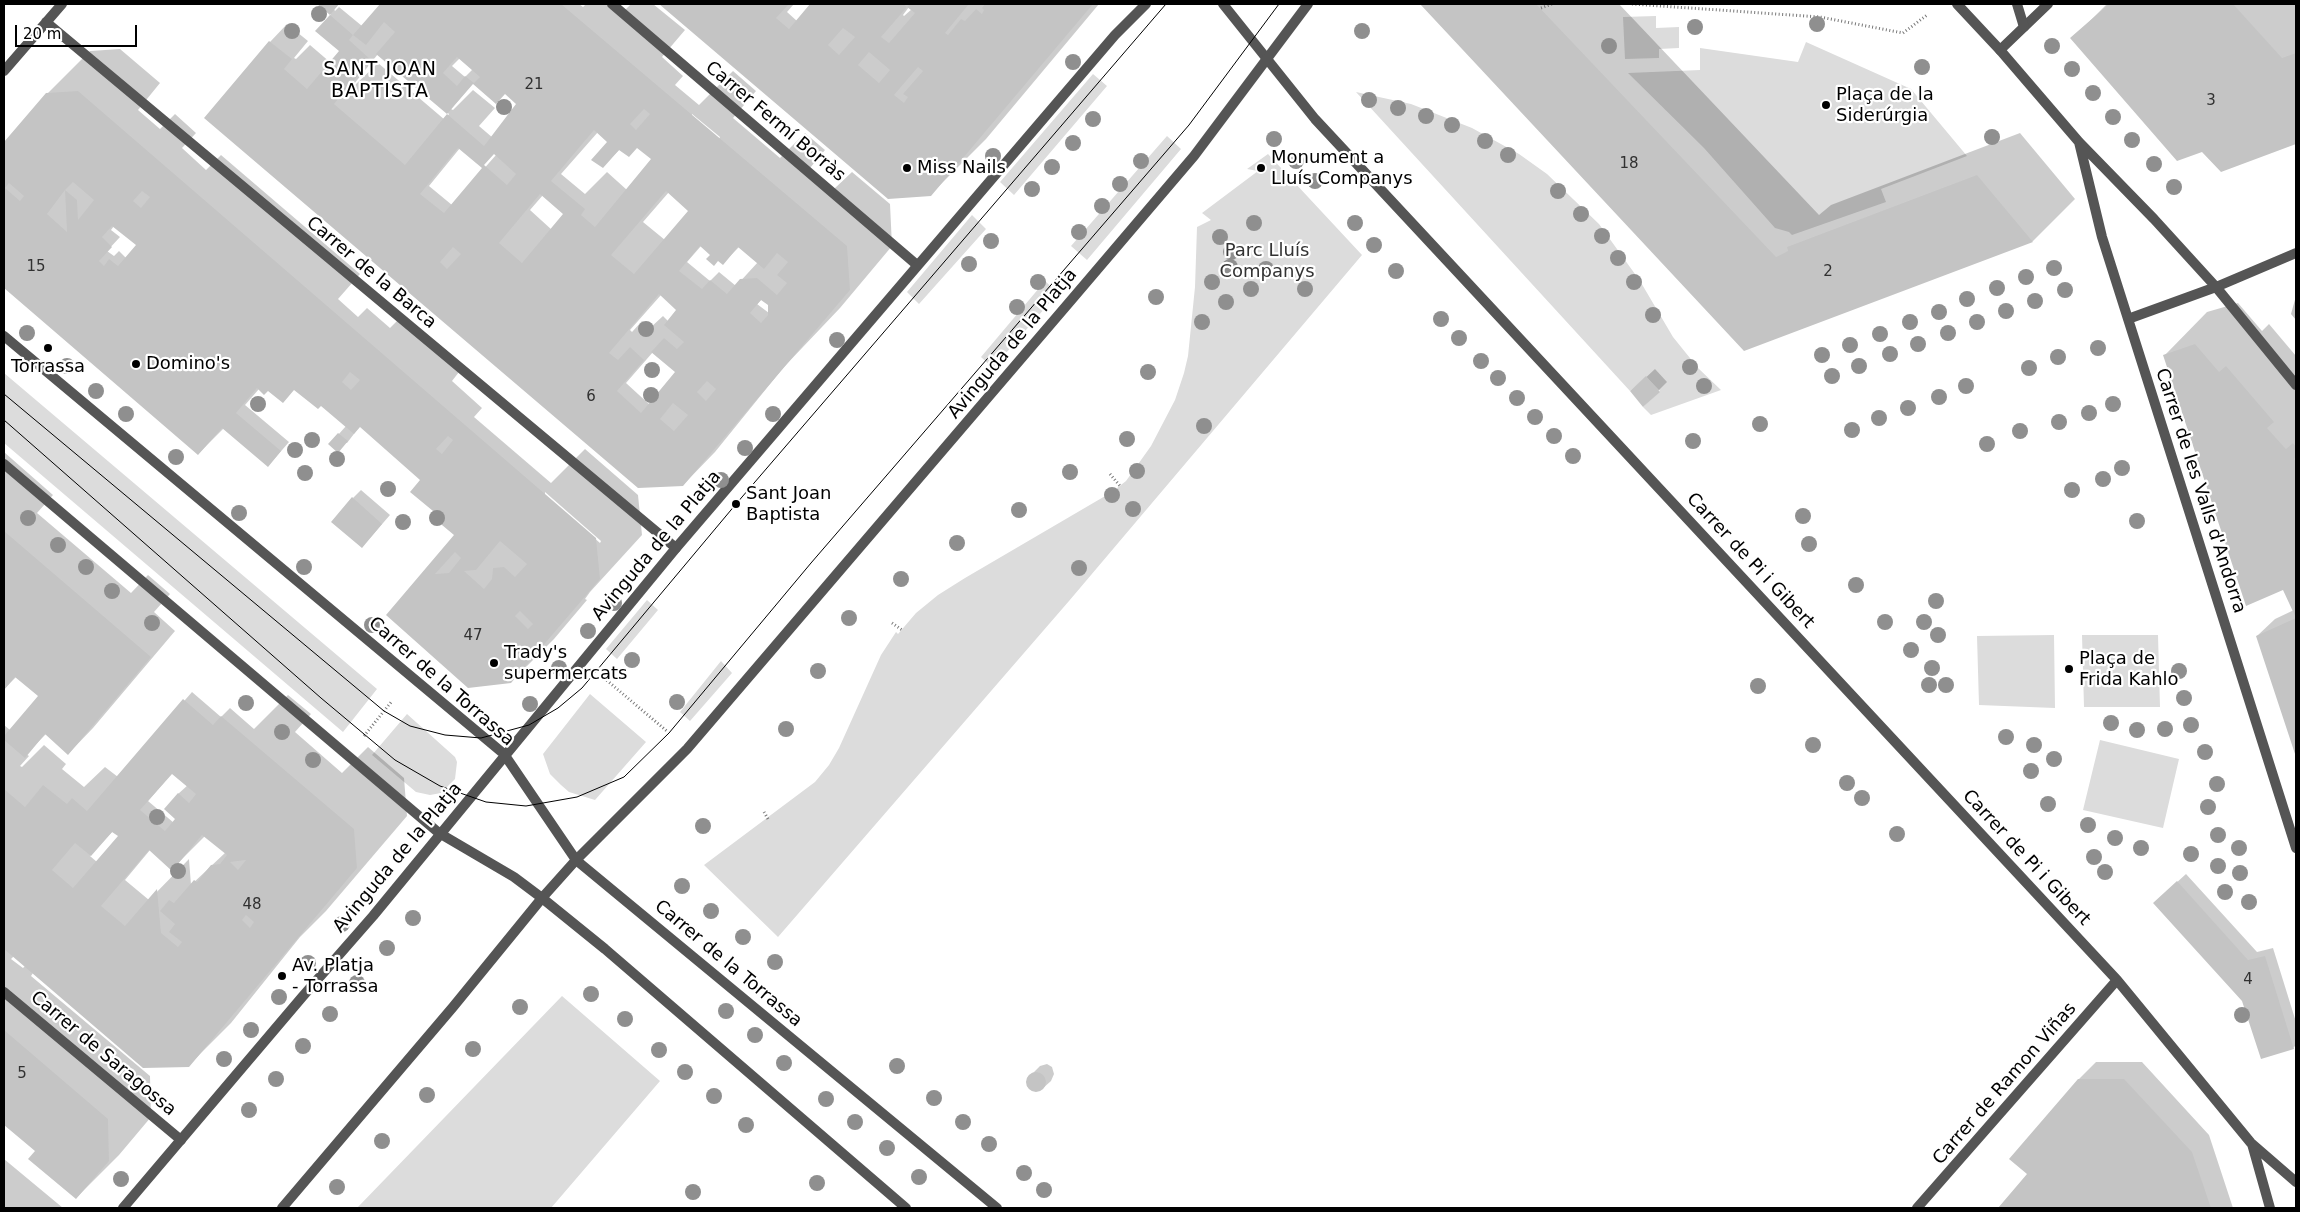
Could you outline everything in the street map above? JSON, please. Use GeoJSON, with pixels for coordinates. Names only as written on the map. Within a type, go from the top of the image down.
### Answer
{"type":"FeatureCollection","features":[{"type":"Feature","properties":{"kind":"street"},"geometry":{"type":"LineString","coordinates":[[4,71],[62,4]]}},
{"type":"Feature","properties":{"kind":"street","name":"Carrer Fermí Borràs"},"geometry":{"type":"LineString","coordinates":[[612,4],[917,265]]}},
{"type":"Feature","properties":{"kind":"street","name":"Avinguda de la Platja"},"geometry":{"type":"LineString","coordinates":[[123,1208],[302,996],[373,916],[504,754],[676,548],[1115,35],[1146,4]]}},
{"type":"Feature","properties":{"kind":"street","name":"Avinguda de la Platja"},"geometry":{"type":"LineString","coordinates":[[282,1208],[447,1014],[542,898],[576,860],[687,749],[713,720],[1194,156],[1308,4]]}},
{"type":"Feature","properties":{"kind":"street","name":"Carrer de les Valls d'Andorra"},"geometry":{"type":"LineString","coordinates":[[1957,4],[2000,50],[2079,142],[2216,286],[2296,385]]}},
{"type":"Feature","properties":{"kind":"street"},"geometry":{"type":"LineString","coordinates":[[2017,4],[2024,27]]}},
{"type":"Feature","properties":{"kind":"street"},"geometry":{"type":"LineString","coordinates":[[2000,50],[2048,4]]}},
{"type":"Feature","properties":{"kind":"street","name":"Carrer de Pi i Gibert"},"geometry":{"type":"LineString","coordinates":[[1225,5],[1315,119],[2117,980],[2251,1143],[2296,1182]]}},
{"type":"Feature","properties":{"kind":"street","name":"Carrer de la Barca"},"geometry":{"type":"LineString","coordinates":[[46,22],[676,548]]}},
{"type":"Feature","properties":{"kind":"street","name":"Carrer de les Valls d'Andorra"},"geometry":{"type":"LineString","coordinates":[[2079,142],[2102,237],[2296,848]]}},
{"type":"Feature","properties":{"kind":"street"},"geometry":{"type":"LineString","coordinates":[[2128,319],[2296,253]]}},
{"type":"Feature","properties":{"kind":"street","name":"Carrer de la Torrassa"},"geometry":{"type":"LineString","coordinates":[[4,336],[504,754],[576,860],[997,1208]]}},
{"type":"Feature","properties":{"kind":"street"},"geometry":{"type":"LineString","coordinates":[[4,464],[439,833],[514,877],[605,949],[906,1208]]}},
{"type":"Feature","properties":{"kind":"street","name":"Carrer de Ramon Viñas"},"geometry":{"type":"LineString","coordinates":[[1917,1208],[2117,980]]}},
{"type":"Feature","properties":{"kind":"street","name":"Carrer de Saragossa"},"geometry":{"type":"LineString","coordinates":[[4,992],[181,1140]]}},
{"type":"Feature","properties":{"kind":"street","name":"Carrer de Pi i Gibert"},"geometry":{"type":"LineString","coordinates":[[2251,1143],[2270,1208]]}},
{"type":"Feature","properties":{"kind":"path"},"geometry":{"type":"LineString","coordinates":[[1540,8],[1552,4]]}},
{"type":"Feature","properties":{"kind":"path"},"geometry":{"type":"LineString","coordinates":[[1632,4],[1820,16],[1903,33],[1927,15]]}},
{"type":"Feature","properties":{"kind":"path"},"geometry":{"type":"LineString","coordinates":[[1110,474],[1120,486]]}},
{"type":"Feature","properties":{"kind":"path"},"geometry":{"type":"LineString","coordinates":[[892,623],[902,630]]}},
{"type":"Feature","properties":{"kind":"path"},"geometry":{"type":"LineString","coordinates":[[603,677],[670,733]]}},
{"type":"Feature","properties":{"kind":"path"},"geometry":{"type":"LineString","coordinates":[[361,739],[392,701]]}},
{"type":"Feature","properties":{"kind":"path"},"geometry":{"type":"LineString","coordinates":[[764,812],[768,819]]}},
{"type":"Feature","properties":{"kind":"green space"},"geometry":{"type":"Polygon","coordinates":[[[1656,16],[1656,28],[1679,27],[1679,48],[1659,49],[1659,58],[1625,59],[1623,17],[1656,16]]]}},
{"type":"Feature","properties":{"kind":"green space"},"geometry":{"type":"Polygon","coordinates":[[[1806,42],[1911,89],[1967,156],[1881,189],[1886,202],[1792,235],[1789,232],[1775,228],[1704,148],[1628,73],[1700,70],[1700,48],[1798,62],[1806,42]]]}},
{"type":"Feature","properties":{"kind":"green space"},"geometry":{"type":"Polygon","coordinates":[[[1093,74],[1107,86],[1014,195],[1000,182],[1093,74]]]}},
{"type":"Feature","properties":{"kind":"green space"},"geometry":{"type":"Polygon","coordinates":[[[1356,92],[1411,104],[1472,128],[1519,154],[1547,174],[1599,224],[1640,281],[1673,337],[1698,368],[1721,390],[1651,415],[1643,407],[1660,391],[1646,377],[1630,391],[1356,92]]]}},
{"type":"Feature","properties":{"kind":"green space"},"geometry":{"type":"Polygon","coordinates":[[[1167,136],[1181,149],[1087,260],[1071,246],[1167,136]]]}},
{"type":"Feature","properties":{"kind":"green space","name":"Parc Lluís Companys"},"geometry":{"type":"Polygon","coordinates":[[[1268,154],[1362,255],[1069,601],[778,937],[704,865],[815,782],[829,765],[839,748],[881,655],[896,632],[898,634],[916,613],[938,595],[965,578],[1112,492],[1126,481],[1151,446],[1175,400],[1184,373],[1188,356],[1195,287],[1197,227],[1211,220],[1202,213],[1258,171],[1247,169],[1268,154]]]}},
{"type":"Feature","properties":{"kind":"green space"},"geometry":{"type":"Polygon","coordinates":[[[972,215],[986,229],[919,304],[907,292],[972,215]]]}},
{"type":"Feature","properties":{"kind":"green space"},"geometry":{"type":"Polygon","coordinates":[[[1045,281],[1058,293],[993,368],[981,357],[1045,281]]]}},
{"type":"Feature","properties":{"kind":"green space"},"geometry":{"type":"Polygon","coordinates":[[[4,373],[377,689],[343,732],[4,443],[4,373]]]}},
{"type":"Feature","properties":{"kind":"green space"},"geometry":{"type":"Polygon","coordinates":[[[647,600],[658,610],[617,659],[606,649],[647,600]]]}},
{"type":"Feature","properties":{"kind":"green space"},"geometry":{"type":"Polygon","coordinates":[[[2054,635],[2055,708],[1979,705],[1977,636],[2054,635]]]}},
{"type":"Feature","properties":{"kind":"green space"},"geometry":{"type":"Polygon","coordinates":[[[2082,635],[2158,635],[2160,707],[2084,707],[2082,635]]]}},
{"type":"Feature","properties":{"kind":"green space"},"geometry":{"type":"Polygon","coordinates":[[[721,661],[732,673],[690,721],[680,712],[721,661]]]}},
{"type":"Feature","properties":{"kind":"green space"},"geometry":{"type":"Polygon","coordinates":[[[590,694],[646,742],[595,800],[569,792],[561,785],[550,774],[543,754],[590,694]]]}},
{"type":"Feature","properties":{"kind":"green space"},"geometry":{"type":"Polygon","coordinates":[[[407,714],[455,757],[457,762],[455,779],[441,793],[430,795],[416,792],[372,755],[407,714]]]}},
{"type":"Feature","properties":{"kind":"green space"},"geometry":{"type":"Polygon","coordinates":[[[2100,740],[2179,759],[2163,828],[2083,810],[2100,740]]]}},
{"type":"Feature","properties":{"kind":"green space"},"geometry":{"type":"Polygon","coordinates":[[[562,996],[660,1081],[551,1208],[357,1208],[562,996]]]}},
{"type":"Feature","properties":{"kind":"building"},"geometry":{"type":"Polygon","coordinates":[[[317,4],[339,4],[330,15],[317,4]]]}},
{"type":"Feature","properties":{"kind":"building"},"geometry":{"type":"Polygon","coordinates":[[[380,4],[561,4],[847,246],[850,290],[683,486],[638,488],[204,118],[269,41],[292,59],[284,69],[307,89],[339,51],[315,31],[330,15],[353,35],[380,4]],[[384,22],[366,45],[353,35],[349,40],[371,60],[334,104],[405,165],[447,114],[376,54],[395,32],[384,22]],[[457,57],[443,73],[457,86],[465,76],[474,83],[480,77],[457,57]],[[473,84],[447,114],[484,146],[516,104],[505,94],[496,104],[473,84]],[[644,109],[630,124],[636,130],[650,114],[644,109]],[[594,130],[551,181],[585,209],[581,215],[595,227],[651,159],[637,148],[629,157],[619,150],[603,168],[591,160],[607,142],[594,130]],[[458,148],[420,194],[444,213],[482,168],[458,148]],[[494,154],[484,165],[507,185],[516,174],[494,154]],[[666,191],[611,255],[634,274],[688,211],[666,191]],[[540,194],[499,243],[522,263],[563,214],[540,194]],[[700,246],[679,271],[702,289],[710,280],[727,294],[740,279],[757,278],[777,295],[787,283],[777,275],[788,262],[777,253],[764,269],[738,247],[723,265],[718,261],[714,266],[706,259],[710,255],[700,246]],[[453,247],[440,262],[447,269],[461,254],[453,247]],[[659,294],[609,353],[618,360],[630,347],[644,360],[617,391],[641,413],[675,372],[651,352],[664,338],[677,349],[684,342],[664,325],[676,310],[659,294]],[[761,300],[750,313],[761,323],[768,315],[768,305],[761,300]],[[707,381],[697,392],[706,401],[716,389],[707,381]],[[673,403],[660,419],[674,431],[688,415],[673,403]]]}},
{"type":"Feature","properties":{"kind":"building"},"geometry":{"type":"Polygon","coordinates":[[[659,4],[789,4],[776,18],[789,29],[810,4],[903,4],[907,7],[910,4],[969,4],[945,33],[948,35],[961,19],[965,21],[976,9],[982,14],[984,10],[982,8],[985,4],[1093,4],[931,196],[888,199],[659,4]],[[907,7],[881,37],[889,43],[915,13],[907,7]],[[843,28],[828,45],[839,55],[855,37],[843,28]],[[869,52],[858,65],[879,83],[890,70],[869,52]],[[918,67],[894,95],[904,103],[908,97],[903,94],[923,71],[918,67]]]}},
{"type":"Feature","properties":{"kind":"building"},"geometry":{"type":"Polygon","coordinates":[[[1420,4],[1536,4],[1776,257],[1788,251],[1787,247],[1977,175],[2033,242],[1744,351],[1420,4]]]}},
{"type":"Feature","properties":{"kind":"building"},"geometry":{"type":"Polygon","coordinates":[[[2109,4],[2233,4],[2282,58],[2296,53],[2296,144],[2221,172],[2202,152],[2177,161],[2070,38],[2109,4]]]}},
{"type":"Feature","properties":{"kind":"building"},"geometry":{"type":"Polygon","coordinates":[[[78,91],[596,538],[600,579],[511,683],[468,688],[386,615],[454,535],[430,515],[433,511],[410,492],[420,480],[360,427],[354,434],[321,406],[318,409],[294,390],[283,403],[268,391],[264,395],[257,388],[236,413],[281,451],[268,467],[222,428],[198,455],[4,288],[4,142],[46,93],[78,91]],[[73,182],[65,190],[77,200],[78,220],[94,200],[73,182]],[[9,183],[5,188],[20,201],[24,196],[9,183]],[[65,190],[47,214],[67,232],[65,190]],[[142,191],[133,201],[141,208],[150,197],[142,191]],[[112,226],[102,237],[112,247],[99,261],[104,266],[109,259],[118,266],[136,245],[112,226]],[[350,372],[342,382],[351,390],[360,380],[350,372]],[[448,436],[436,449],[442,454],[453,440],[448,436]],[[500,541],[476,570],[464,571],[484,589],[492,579],[493,568],[504,567],[515,577],[527,564],[500,541]],[[455,552],[435,574],[449,573],[461,558],[455,552]],[[520,611],[515,616],[528,629],[533,624],[520,611]]]}},
{"type":"Feature","properties":{"kind":"building"},"geometry":{"type":"Polygon","coordinates":[[[2296,296],[2296,320],[2291,314],[2296,296]]]}},
{"type":"Feature","properties":{"kind":"building"},"geometry":{"type":"Polygon","coordinates":[[[2195,344],[2219,372],[2226,366],[2274,422],[2267,428],[2284,447],[2286,449],[2293,443],[2296,447],[2296,457],[2294,459],[2296,462],[2296,618],[2283,590],[2246,606],[2163,355],[2195,344]]]}},
{"type":"Feature","properties":{"kind":"building"},"geometry":{"type":"Polygon","coordinates":[[[1646,376],[1660,392],[1643,407],[1630,391],[1646,376]]]}},
{"type":"Feature","properties":{"kind":"building"},"geometry":{"type":"Polygon","coordinates":[[[338,433],[348,441],[338,453],[328,444],[338,433]]]}},
{"type":"Feature","properties":{"kind":"building"},"geometry":{"type":"Polygon","coordinates":[[[352,497],[382,524],[362,548],[331,522],[352,497]]]}},
{"type":"Feature","properties":{"kind":"building"},"geometry":{"type":"Polygon","coordinates":[[[4,531],[151,657],[68,755],[45,734],[25,758],[4,740],[4,736],[38,696],[15,677],[4,690],[4,531]]]}},
{"type":"Feature","properties":{"kind":"building"},"geometry":{"type":"Polygon","coordinates":[[[2296,618],[2296,757],[2256,636],[2296,618]]]}},
{"type":"Feature","properties":{"kind":"building"},"geometry":{"type":"Polygon","coordinates":[[[183,699],[213,725],[221,716],[354,829],[357,868],[189,1067],[143,1068],[4,949],[4,789],[25,807],[43,785],[67,804],[72,798],[87,811],[183,699]],[[172,774],[140,810],[165,831],[175,819],[164,809],[178,793],[189,803],[196,794],[172,774]],[[112,832],[91,856],[75,843],[52,870],[73,888],[118,836],[112,832]],[[202,835],[172,871],[149,850],[101,906],[125,926],[157,889],[161,933],[178,947],[182,942],[169,932],[175,924],[160,911],[169,900],[174,903],[194,880],[197,882],[211,865],[220,864],[227,855],[202,835]],[[246,860],[230,862],[238,870],[246,860]],[[246,915],[242,920],[250,928],[254,922],[246,915]]]}},
{"type":"Feature","properties":{"kind":"building"},"geometry":{"type":"Polygon","coordinates":[[[2177,881],[2248,960],[2265,956],[2294,1049],[2261,1059],[2242,1001],[2153,903],[2177,881]]]}},
{"type":"Feature","properties":{"kind":"building"},"geometry":{"type":"Polygon","coordinates":[[[4,1030],[108,1119],[109,1161],[76,1199],[28,1159],[35,1151],[4,1125],[4,1030]]]}},
{"type":"Feature","properties":{"kind":"building"},"geometry":{"type":"Polygon","coordinates":[[[1036,1072],[1043,1075],[1046,1082],[1043,1089],[1036,1092],[1029,1089],[1026,1082],[1029,1075],[1036,1072]]]}},
{"type":"Feature","properties":{"kind":"building"},"geometry":{"type":"Polygon","coordinates":[[[2078,1079],[2124,1079],[2192,1152],[2211,1208],[1998,1208],[2027,1174],[2009,1159],[2078,1079]]]}},
{"type":"Feature","properties":{"kind":"tram line"},"geometry":{"type":"LineString","coordinates":[[4,394],[384,711],[410,726],[445,735],[481,738],[529,725],[558,708],[582,688],[736,504],[1166,4]]}},
{"type":"Feature","properties":{"kind":"tram line"},"geometry":{"type":"LineString","coordinates":[[4,420],[321,698],[395,760],[440,786],[486,802],[526,806],[577,797],[624,777],[669,733],[811,563],[1189,125],[1279,4]]}},
{"type":"Feature","properties":{"kind":"place","name":"Plaça de la Siderúrgia"},"geometry":{"type":"Point","coordinates":[1826,105]}},
{"type":"Feature","properties":{"kind":"place","name":"Miss Nails"},"geometry":{"type":"Point","coordinates":[907,168]}},
{"type":"Feature","properties":{"kind":"place","name":"Monument a Lluís Companys"},"geometry":{"type":"Point","coordinates":[1261,168]}},
{"type":"Feature","properties":{"kind":"place","name":"Torrassa"},"geometry":{"type":"Point","coordinates":[48,348]}},
{"type":"Feature","properties":{"kind":"place","name":"Domino's"},"geometry":{"type":"Point","coordinates":[136,364]}},
{"type":"Feature","properties":{"kind":"place","name":"Sant Joan Baptista"},"geometry":{"type":"Point","coordinates":[736,504]}},
{"type":"Feature","properties":{"kind":"place","name":"Trady's supermercats"},"geometry":{"type":"Point","coordinates":[494,663]}},
{"type":"Feature","properties":{"kind":"place","name":"Plaça de Frida Kahlo"},"geometry":{"type":"Point","coordinates":[2069,669]}},
{"type":"Feature","properties":{"kind":"place","name":"Av. Platja - Torrassa"},"geometry":{"type":"Point","coordinates":[282,976]}},
{"type":"Feature","properties":{"kind":"district","name":"SANT JOAN BAPTISTA"},"geometry":{"type":"Point","coordinates":[380,81]}}]}
